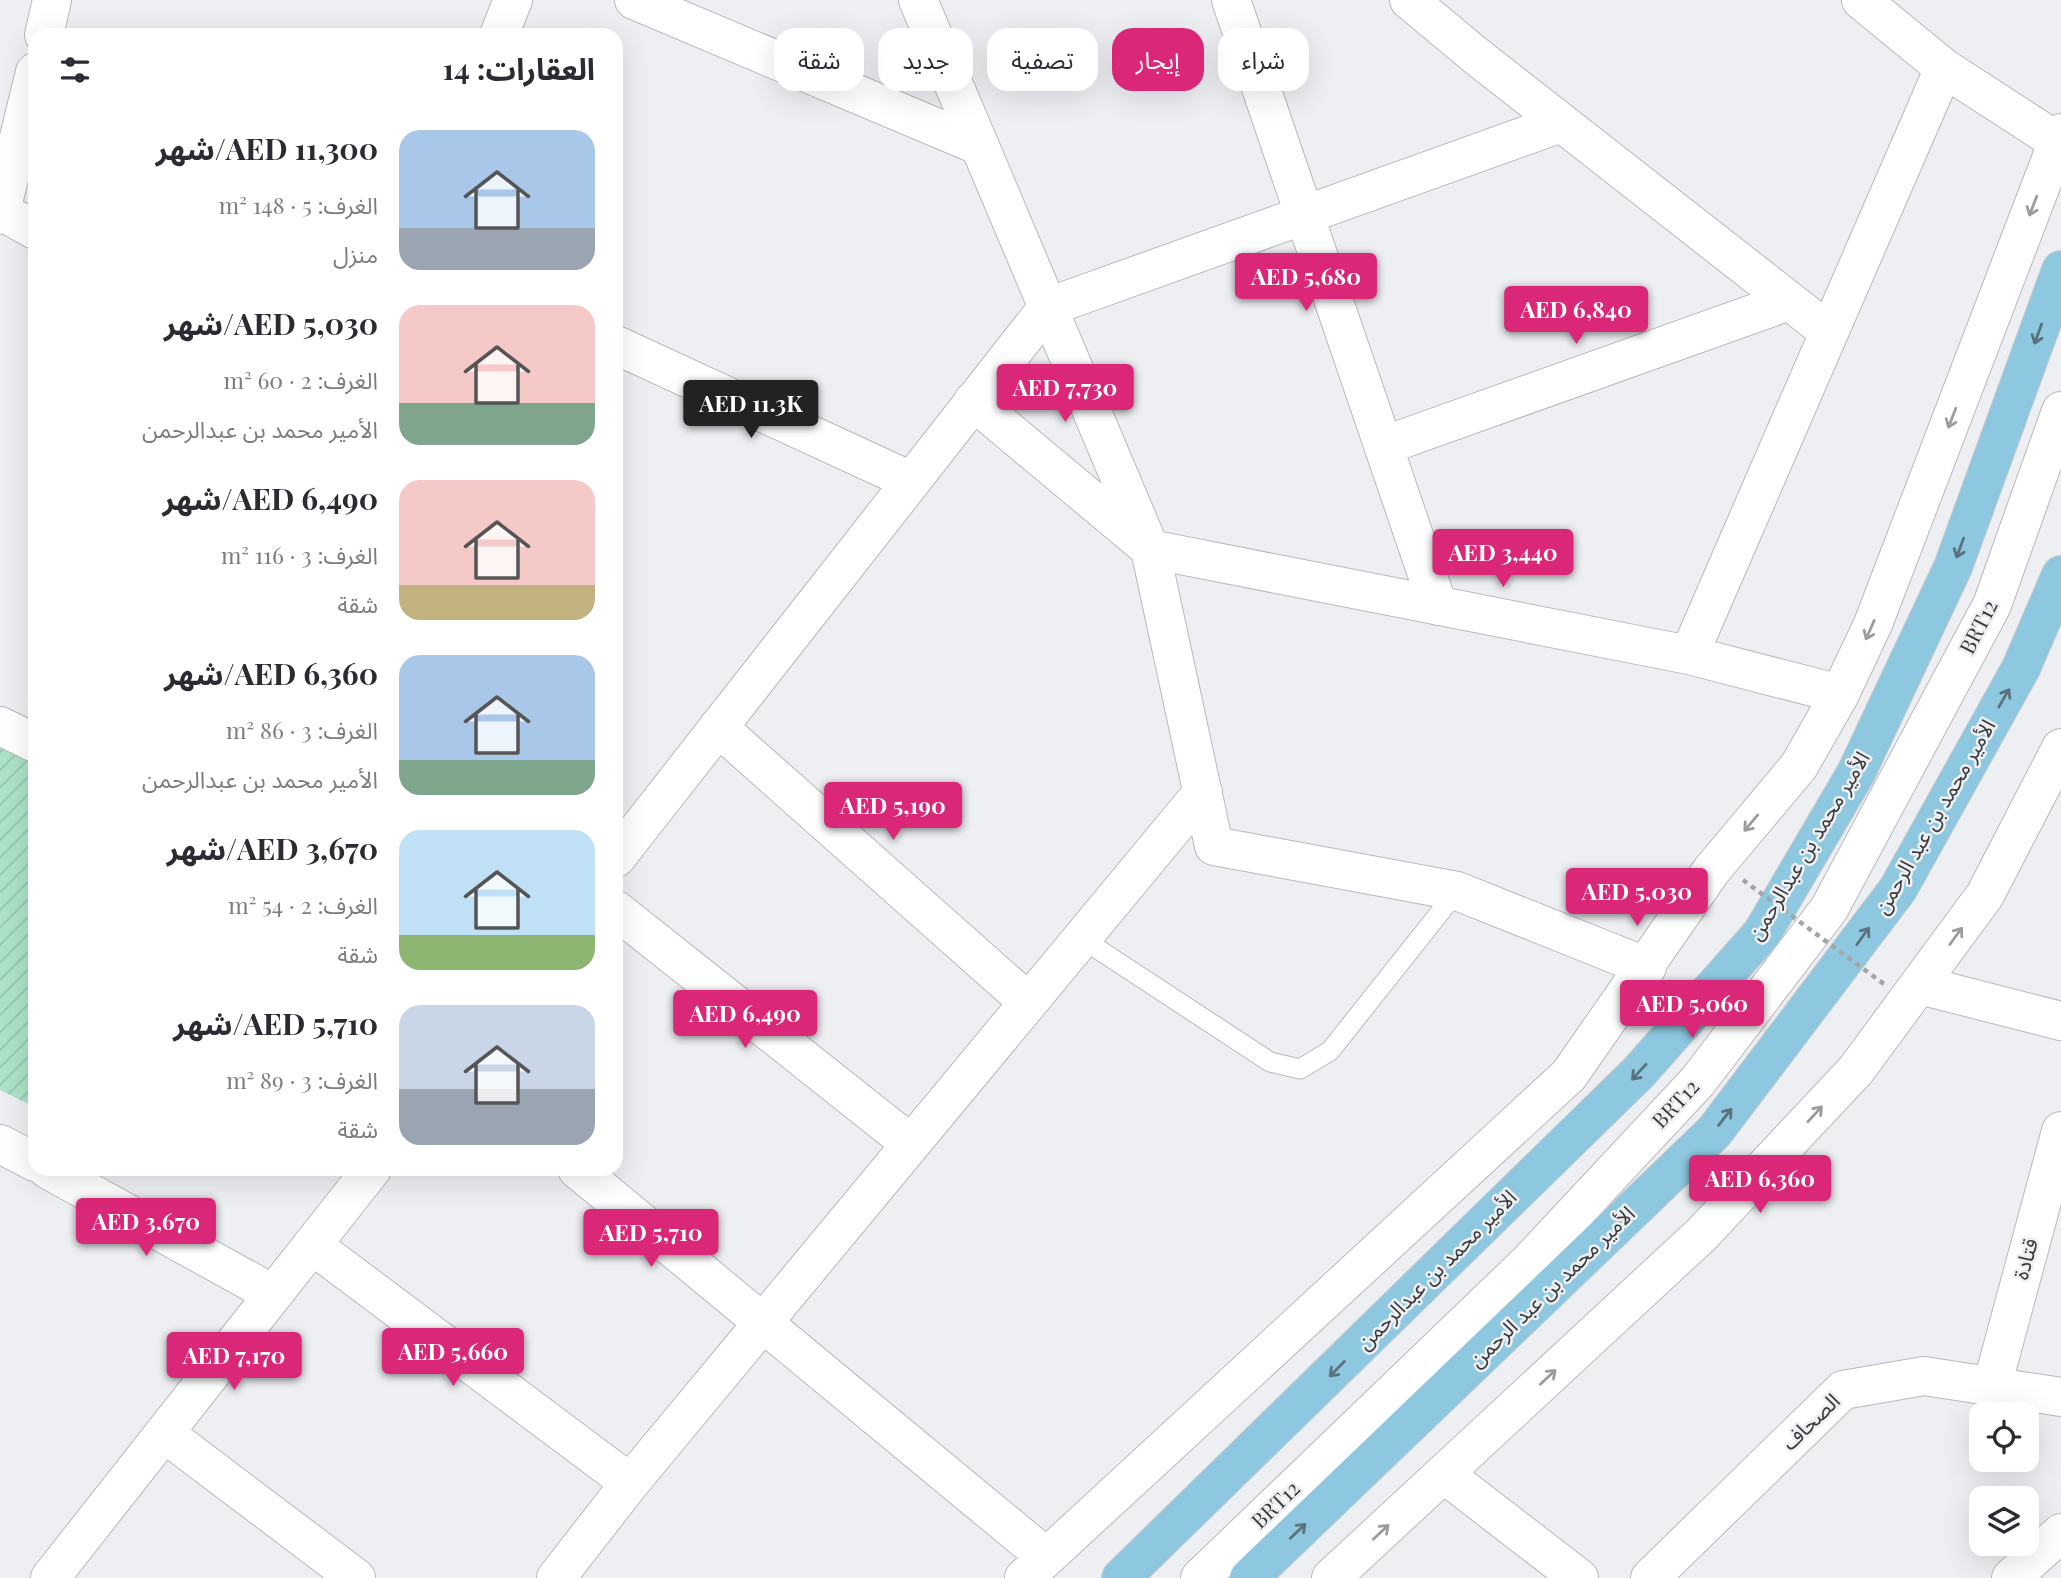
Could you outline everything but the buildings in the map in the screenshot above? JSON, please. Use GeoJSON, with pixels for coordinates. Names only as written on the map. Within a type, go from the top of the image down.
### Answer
{"type":"FeatureCollection","features":[{"type":"Feature","properties":{"kind":"main road","name":"الأمير محمد بن عبدالرحمن"},"geometry":{"type":"LineString","coordinates":[[1121,1578],[1639,1072],[1762,933],[1856,773],[1953,567],[2061,270]]}},
{"type":"Feature","properties":{"kind":"main road","name":"الأمير محمد بن عبد الرحمن"},"geometry":{"type":"LineString","coordinates":[[1249,1578],[1714,1132],[1898,889],[2021,668],[2061,575]]}},
{"type":"Feature","properties":{"kind":"street"},"geometry":{"type":"LineString","coordinates":[[46,28],[52,0]]}},
{"type":"Feature","properties":{"kind":"street"},"geometry":{"type":"LineString","coordinates":[[502,28],[513,0]]}},
{"type":"Feature","properties":{"kind":"street"},"geometry":{"type":"LineString","coordinates":[[634,0],[980,146]]}},
{"type":"Feature","properties":{"kind":"street"},"geometry":{"type":"LineString","coordinates":[[918,0],[1150,549],[1214,846],[1457,891],[1647,967]]}},
{"type":"Feature","properties":{"kind":"street"},"geometry":{"type":"LineString","coordinates":[[1231,0],[1438,607]]}},
{"type":"Feature","properties":{"kind":"street"},"geometry":{"type":"LineString","coordinates":[[1409,0],[1561,123],[1829,332]]}},
{"type":"Feature","properties":{"kind":"street"},"geometry":{"type":"LineString","coordinates":[[585,1176],[762,1323],[1035,1567],[1569,1075],[1647,967],[1711,871],[1799,766],[1840,694],[1873,624],[2059,137],[1944,68],[1861,0]]}},
{"type":"Feature","properties":{"kind":"street"},"geometry":{"type":"LineString","coordinates":[[1689,655],[1944,68]]}},
{"type":"Feature","properties":{"kind":"street"},"geometry":{"type":"LineString","coordinates":[[28,100],[0,213],[28,227]]}},
{"type":"Feature","properties":{"kind":"street"},"geometry":{"type":"LineString","coordinates":[[623,849],[1048,307],[1561,123]]}},
{"type":"Feature","properties":{"kind":"street"},"geometry":{"type":"LineString","coordinates":[[1383,446],[1789,302]]}},
{"type":"Feature","properties":{"kind":"street"},"geometry":{"type":"LineString","coordinates":[[623,353],[911,481]]}},
{"type":"Feature","properties":{"kind":"street"},"geometry":{"type":"LineString","coordinates":[[973,401],[1150,549],[1689,655],[1840,694]]}},
{"type":"Feature","properties":{"kind":"street","name":"BRT12"},"geometry":{"type":"LineString","coordinates":[[1200,1578],[1529,1262],[1698,1082],[1829,909],[1992,605],[2061,411]]}},
{"type":"Feature","properties":{"kind":"street"},"geometry":{"type":"LineString","coordinates":[[0,726],[28,740]]}},
{"type":"Feature","properties":{"kind":"street"},"geometry":{"type":"LineString","coordinates":[[718,727],[1028,1002]]}},
{"type":"Feature","properties":{"kind":"street"},"geometry":{"type":"LineString","coordinates":[[1331,1578],[1701,1235],[1856,1070],[1902,985],[1985,895],[2061,748]]}},
{"type":"Feature","properties":{"kind":"street"},"geometry":{"type":"LineString","coordinates":[[556,1578],[630,1483],[1203,792]]}},
{"type":"Feature","properties":{"kind":"street"},"geometry":{"type":"LineString","coordinates":[[623,916],[911,1144]]}},
{"type":"Feature","properties":{"kind":"street"},"geometry":{"type":"LineString","coordinates":[[1902,985],[2061,1021]]}},
{"type":"Feature","properties":{"kind":"street","name":"قتادة"},"geometry":{"type":"LineString","coordinates":[[1992,1386],[2061,1131]]}},
{"type":"Feature","properties":{"kind":"street"},"geometry":{"type":"LineString","coordinates":[[0,1144],[28,1158]]}},
{"type":"Feature","properties":{"kind":"street"},"geometry":{"type":"LineString","coordinates":[[60,1176],[273,1294]]}},
{"type":"Feature","properties":{"kind":"street"},"geometry":{"type":"LineString","coordinates":[[50,1578],[312,1245],[356,1176]]}},
{"type":"Feature","properties":{"kind":"street"},"geometry":{"type":"LineString","coordinates":[[312,1245],[630,1483]]}},
{"type":"Feature","properties":{"kind":"street","name":"الصحاف"},"geometry":{"type":"LineString","coordinates":[[1650,1578],[1843,1390],[1924,1376],[2061,1397]]}},
{"type":"Feature","properties":{"kind":"street"},"geometry":{"type":"LineString","coordinates":[[164,1433],[356,1578]]}},
{"type":"Feature","properties":{"kind":"street"},"geometry":{"type":"LineString","coordinates":[[1444,1474],[1579,1578]]}},
{"type":"Feature","properties":{"kind":"street"},"geometry":{"type":"LineString","coordinates":[[2011,1578],[2061,1534]]}},
{"type":"Feature","properties":{"kind":"lane"},"geometry":{"type":"LineString","coordinates":[[1081,938],[1270,1062],[1300,1069],[1330,1051],[1457,891]]}},
{"type":"Feature","properties":{"kind":"path"},"geometry":{"type":"LineString","coordinates":[[1743,880],[1902,985]]}},
{"type":"Feature","properties":{"kind":"green space"},"geometry":{"type":"Polygon","coordinates":[[[0,746],[28,760],[28,1104],[0,1090],[0,746]]]}}]}
